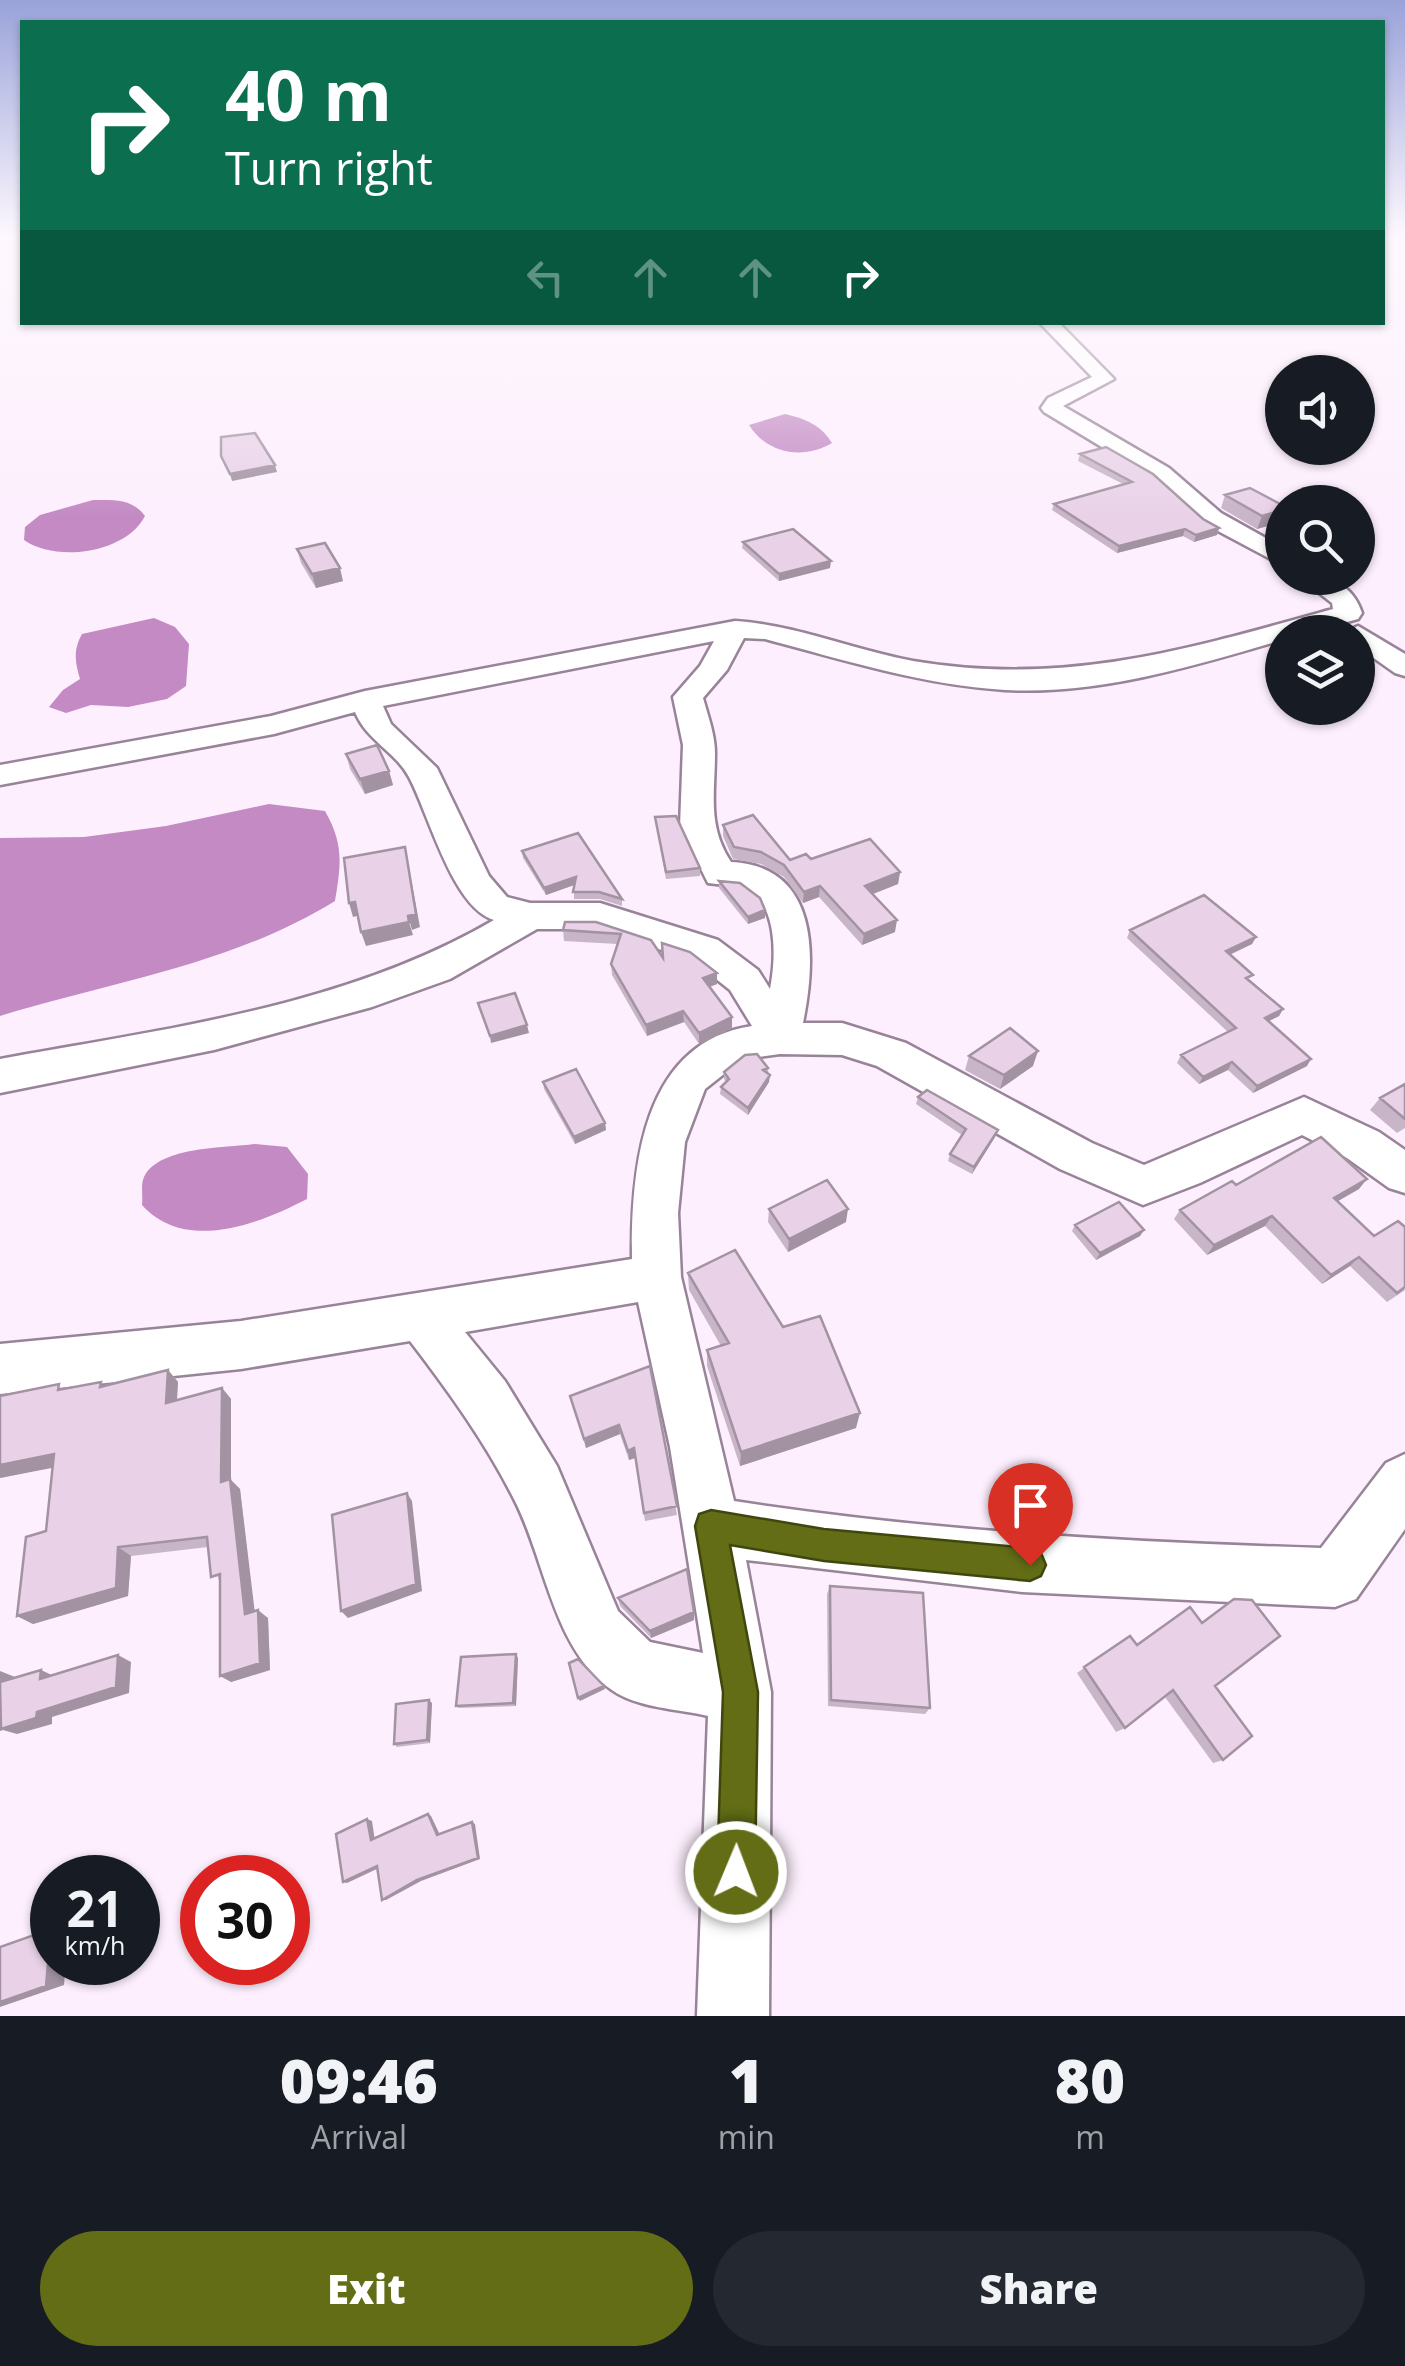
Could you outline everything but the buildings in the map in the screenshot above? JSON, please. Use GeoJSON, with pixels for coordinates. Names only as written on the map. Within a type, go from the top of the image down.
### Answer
{"type":"FeatureCollection","features":[{"type":"Feature","properties":{"kind":"street"},"geometry":{"type":"LineString","coordinates":[[1054,330],[1087,357],[1104,379],[1050,408],[1148,464],[1212,518],[1265,548]]}},
{"type":"Feature","properties":{"kind":"street"},"geometry":{"type":"LineString","coordinates":[[0,774],[274,726],[365,700],[735,629],[766,631],[911,670],[1007,681],[1172,663],[1265,642]]}},
{"type":"Feature","properties":{"kind":"street"},"geometry":{"type":"LineString","coordinates":[[735,629],[712,670],[688,696],[699,749],[692,801],[700,846],[721,874],[744,872],[760,879],[782,904],[794,958],[780,1038]]}},
{"type":"Feature","properties":{"kind":"street"},"geometry":{"type":"LineString","coordinates":[[1375,646],[1405,667]]}},
{"type":"Feature","properties":{"kind":"street"},"geometry":{"type":"LineString","coordinates":[[365,700],[377,728],[421,768],[474,882],[495,907],[530,916],[600,916],[706,950],[744,980],[780,1038]]}},
{"type":"Feature","properties":{"kind":"street"},"geometry":{"type":"LineString","coordinates":[[0,1076],[162,1045],[426,974],[530,916]]}},
{"type":"Feature","properties":{"kind":"street"},"geometry":{"type":"LineString","coordinates":[[733,2016],[740,1692],[697,1447],[657,1277],[655,1213],[663,1142],[687,1079],[732,1045],[780,1038],[842,1040],[891,1054],[1076,1156],[1144,1185],[1187,1172],[1263,1129],[1304,1115],[1405,1174]]}},
{"type":"Feature","properties":{"kind":"street"},"geometry":{"type":"LineString","coordinates":[[0,1370],[242,1346],[657,1277]]}},
{"type":"Feature","properties":{"kind":"street"},"geometry":{"type":"LineString","coordinates":[[420,1316],[486,1399],[537,1486],[597,1632],[634,1669],[740,1692]]}},
{"type":"Feature","properties":{"kind":"street"},"geometry":{"type":"LineString","coordinates":[[711,1526],[824,1545],[996,1562],[1131,1572],[1334,1578],[1405,1482]]}},
{"type":"Feature","properties":{"kind":"shaded area"},"geometry":{"type":"Polygon","coordinates":[[[785,414],[812,424],[832,443],[810,451],[787,451],[766,442],[749,425],[785,414]]]}},
{"type":"Feature","properties":{"kind":"shaded area"},"geometry":{"type":"Polygon","coordinates":[[[93,500],[128,503],[145,516],[123,539],[90,550],[54,551],[24,540],[25,527],[40,515],[93,500]]]}},
{"type":"Feature","properties":{"kind":"shaded area"},"geometry":{"type":"Polygon","coordinates":[[[154,618],[175,627],[189,644],[186,686],[167,699],[128,707],[91,705],[66,713],[49,707],[63,690],[80,679],[76,656],[82,634],[154,618]]]}},
{"type":"Feature","properties":{"kind":"shaded area"},"geometry":{"type":"Polygon","coordinates":[[[269,804],[325,811],[339,855],[335,901],[295,923],[214,956],[0,1016],[0,838],[84,837],[166,826],[269,804]]]}},
{"type":"Feature","properties":{"kind":"shaded area"},"geometry":{"type":"Polygon","coordinates":[[[255,1144],[287,1147],[308,1174],[307,1199],[245,1225],[200,1231],[159,1220],[142,1205],[143,1180],[161,1161],[192,1151],[255,1144]]]}},
{"type":"Feature","properties":{"kind":"route"},"geometry":{"type":"LineString","coordinates":[[736,1872],[740,1692],[711,1526],[824,1545],[1030,1565]]}}]}
